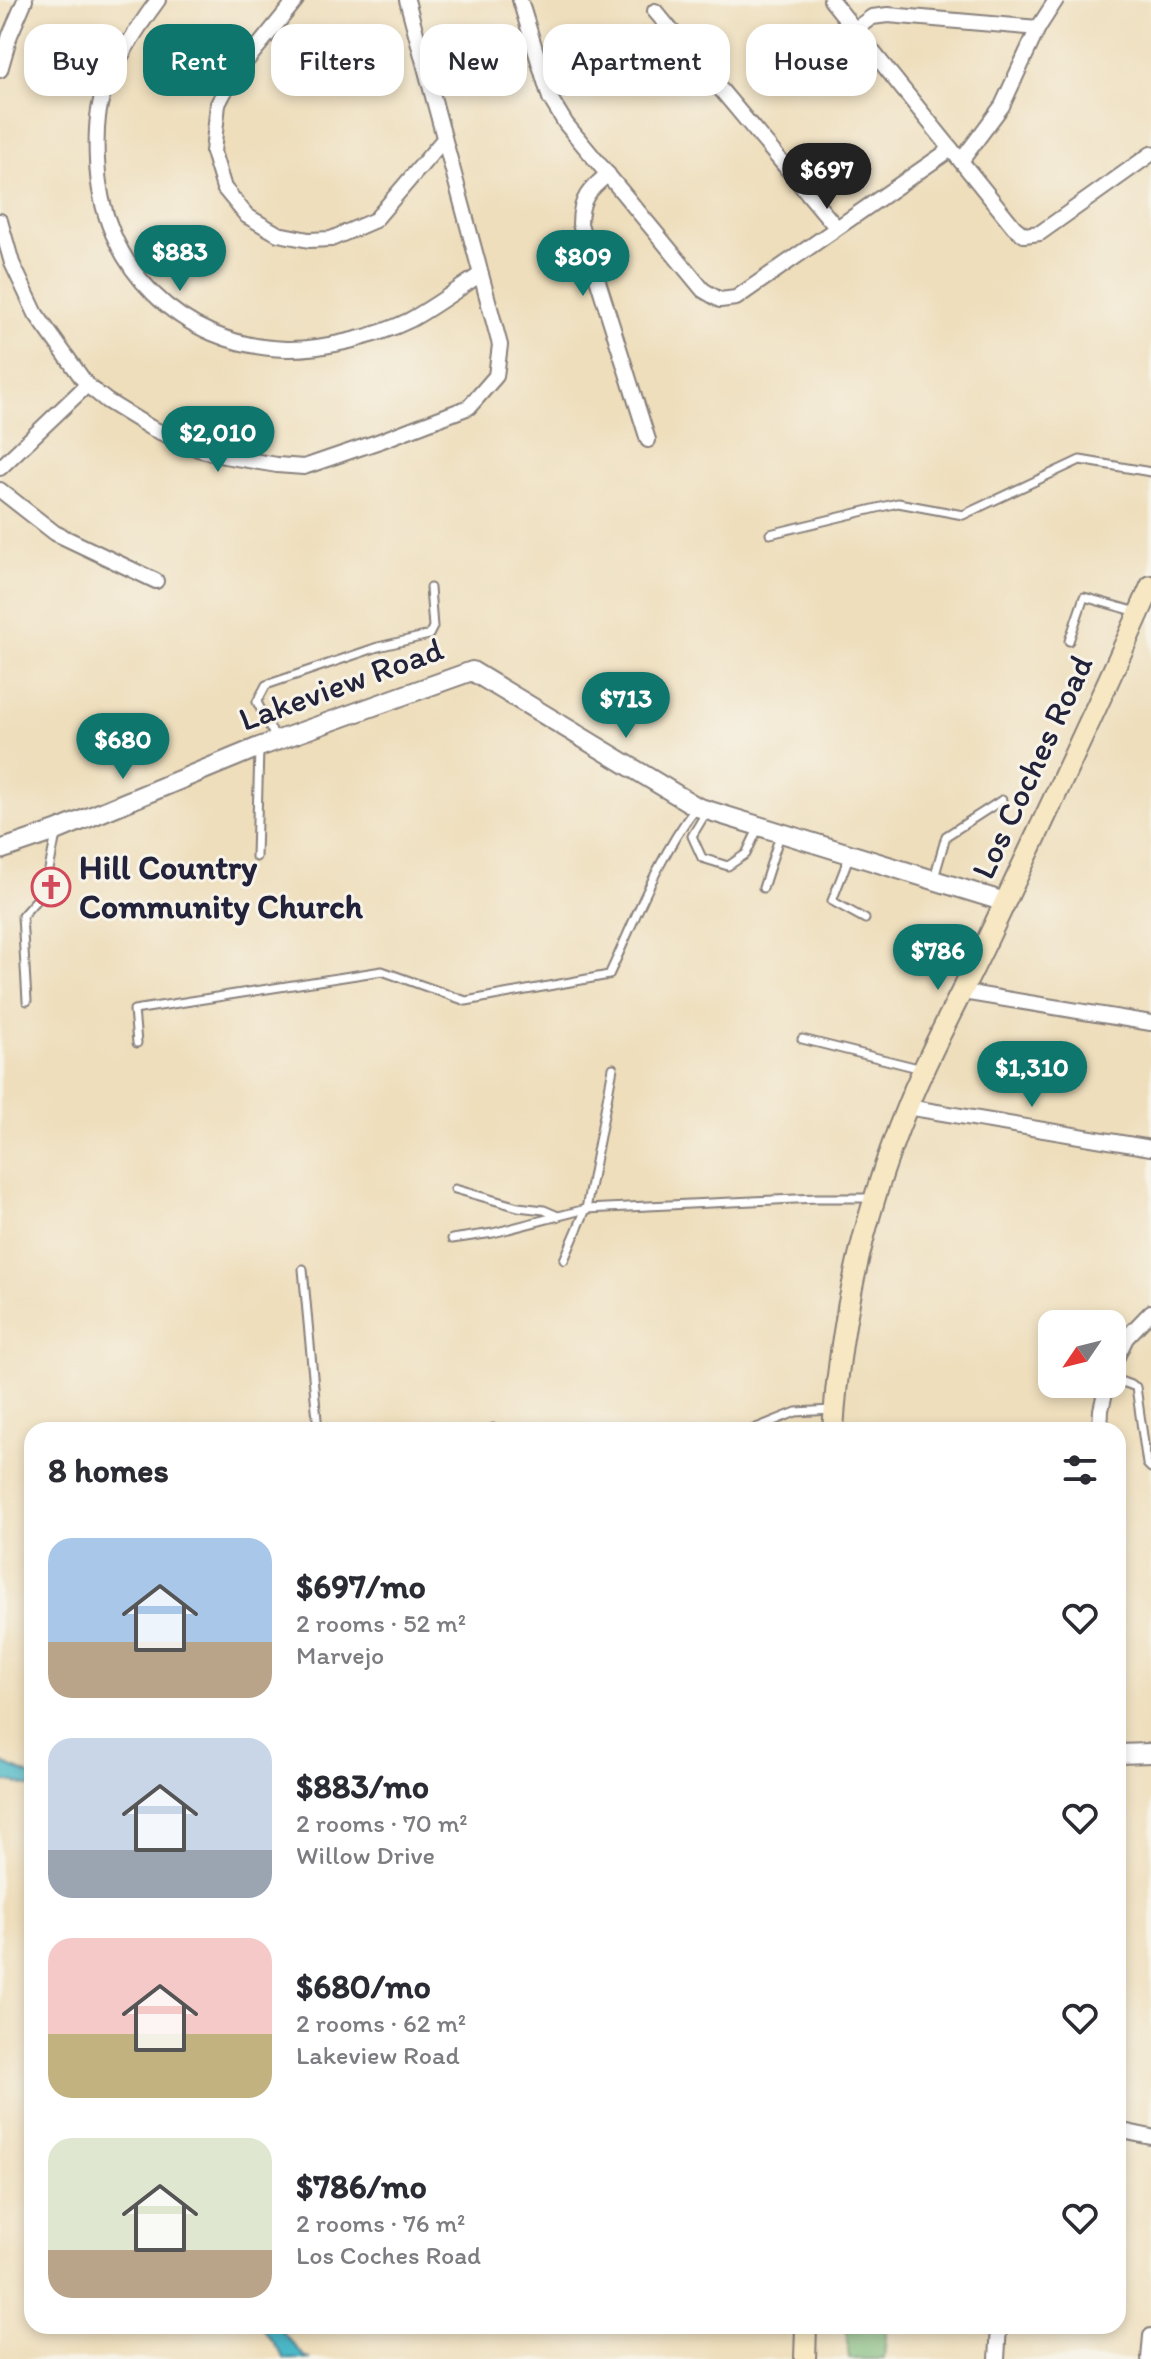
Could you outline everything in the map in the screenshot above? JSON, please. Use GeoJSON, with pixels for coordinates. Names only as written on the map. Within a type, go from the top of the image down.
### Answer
{"type":"FeatureCollection","features":[{"type":"Feature","properties":{"kind":"main road","name":"Los Coches Road"},"geometry":{"type":"LineString","coordinates":[[834,1420],[850,1292],[875,1198],[907,1107],[1145,615],[1151,586]]}},
{"type":"Feature","properties":{"kind":"main road"},"geometry":{"type":"LineString","coordinates":[[805,2359],[806,2334]]}},
{"type":"Feature","properties":{"kind":"street"},"geometry":{"type":"LineString","coordinates":[[0,70],[25,0]]}},
{"type":"Feature","properties":{"kind":"street"},"geometry":{"type":"LineString","coordinates":[[158,0],[138,27],[103,95],[96,135],[97,179],[109,227],[120,252],[153,296],[190,324],[237,342],[287,349],[352,341],[409,320],[481,274]]}},
{"type":"Feature","properties":{"kind":"street"},"geometry":{"type":"LineString","coordinates":[[296,0],[230,81],[218,104],[213,152],[224,188],[247,216],[278,234],[309,240],[331,239],[375,220],[444,139]]}},
{"type":"Feature","properties":{"kind":"street"},"geometry":{"type":"LineString","coordinates":[[0,221],[12,263],[36,314],[87,385],[128,415],[198,449],[250,462],[304,467],[469,407],[496,376],[500,345],[407,0]]}},
{"type":"Feature","properties":{"kind":"street"},"geometry":{"type":"LineString","coordinates":[[520,0],[550,98],[566,124],[703,290],[720,300],[736,298],[836,227],[956,155],[1002,106],[1038,28],[1056,0]]}},
{"type":"Feature","properties":{"kind":"street"},"geometry":{"type":"LineString","coordinates":[[831,0],[849,24]]}},
{"type":"Feature","properties":{"kind":"street"},"geometry":{"type":"LineString","coordinates":[[655,11],[836,227]]}},
{"type":"Feature","properties":{"kind":"street"},"geometry":{"type":"LineString","coordinates":[[862,24],[872,17],[888,15],[1038,28]]}},
{"type":"Feature","properties":{"kind":"street"},"geometry":{"type":"LineString","coordinates":[[877,58],[1014,227],[1024,235],[1040,233],[1151,154]]}},
{"type":"Feature","properties":{"kind":"street"},"geometry":{"type":"LineString","coordinates":[[608,174],[590,189],[580,210],[580,224],[648,440]]}},
{"type":"Feature","properties":{"kind":"street"},"geometry":{"type":"LineString","coordinates":[[0,468],[87,385]]}},
{"type":"Feature","properties":{"kind":"street"},"geometry":{"type":"LineString","coordinates":[[0,490],[55,533],[156,581]]}},
{"type":"Feature","properties":{"kind":"street","name":"Lakeview Road"},"geometry":{"type":"LineString","coordinates":[[0,850],[56,831],[259,747],[472,671],[702,809],[1005,902]]}},
{"type":"Feature","properties":{"kind":"street"},"geometry":{"type":"LineString","coordinates":[[963,992],[1151,1023]]}},
{"type":"Feature","properties":{"kind":"street"},"geometry":{"type":"LineString","coordinates":[[907,1107],[1151,1148]]}},
{"type":"Feature","properties":{"kind":"street"},"geometry":{"type":"LineString","coordinates":[[1126,1338],[1151,1312]]}},
{"type":"Feature","properties":{"kind":"street"},"geometry":{"type":"LineString","coordinates":[[1100,1422],[1104,1398]]}},
{"type":"Feature","properties":{"kind":"street"},"geometry":{"type":"LineString","coordinates":[[1126,1754],[1151,1753]]}},
{"type":"Feature","properties":{"kind":"street"},"geometry":{"type":"LineString","coordinates":[[1126,2132],[1151,2137]]}},
{"type":"Feature","properties":{"kind":"street"},"geometry":{"type":"LineString","coordinates":[[997,2359],[999,2334]]}},
{"type":"Feature","properties":{"kind":"street"},"geometry":{"type":"LineString","coordinates":[[1149,2359],[1151,2336]]}},
{"type":"Feature","properties":{"kind":"lane"},"geometry":{"type":"LineString","coordinates":[[770,534],[898,503],[963,515],[1080,460],[1151,472]]}},
{"type":"Feature","properties":{"kind":"lane"},"geometry":{"type":"LineString","coordinates":[[278,740],[257,702],[266,685],[378,647],[429,635],[433,627],[430,588]]}},
{"type":"Feature","properties":{"kind":"lane"},"geometry":{"type":"LineString","coordinates":[[1069,641],[1084,597],[1145,615]]}},
{"type":"Feature","properties":{"kind":"lane"},"geometry":{"type":"LineString","coordinates":[[256,857],[259,747]]}},
{"type":"Feature","properties":{"kind":"lane"},"geometry":{"type":"LineString","coordinates":[[933,880],[946,836],[1002,800]]}},
{"type":"Feature","properties":{"kind":"lane"},"geometry":{"type":"LineString","coordinates":[[702,809],[692,836],[702,858],[728,866],[746,854],[759,827]]}},
{"type":"Feature","properties":{"kind":"lane"},"geometry":{"type":"LineString","coordinates":[[137,1043],[134,1010],[382,971],[466,1001],[609,975],[681,828],[702,809]]}},
{"type":"Feature","properties":{"kind":"lane"},"geometry":{"type":"LineString","coordinates":[[27,1001],[22,916],[45,890],[56,831]]}},
{"type":"Feature","properties":{"kind":"lane"},"geometry":{"type":"LineString","coordinates":[[763,888],[781,833]]}},
{"type":"Feature","properties":{"kind":"lane"},"geometry":{"type":"LineString","coordinates":[[850,855],[832,901],[865,919]]}},
{"type":"Feature","properties":{"kind":"lane"},"geometry":{"type":"LineString","coordinates":[[802,1039],[924,1070]]}},
{"type":"Feature","properties":{"kind":"lane"},"geometry":{"type":"LineString","coordinates":[[564,1260],[586,1209],[613,1068]]}},
{"type":"Feature","properties":{"kind":"lane"},"geometry":{"type":"LineString","coordinates":[[455,1189],[518,1207],[544,1210],[561,1217]]}},
{"type":"Feature","properties":{"kind":"lane"},"geometry":{"type":"LineString","coordinates":[[452,1239],[493,1233],[586,1209],[875,1198]]}},
{"type":"Feature","properties":{"kind":"lane"},"geometry":{"type":"LineString","coordinates":[[303,1269],[317,1422]]}},
{"type":"Feature","properties":{"kind":"lane"},"geometry":{"type":"LineString","coordinates":[[1126,1383],[1136,1387],[1147,1464],[1151,1468]]}},
{"type":"Feature","properties":{"kind":"lane"},"geometry":{"type":"LineString","coordinates":[[771,1422],[796,1412],[834,1420]]}},
{"type":"Feature","properties":{"kind":"green space"},"geometry":{"type":"Polygon","coordinates":[[[847,2334],[886,2334],[884,2359],[849,2359],[847,2334]]]}},
{"type":"Feature","properties":{"kind":"water"},"geometry":{"type":"Polygon","coordinates":[[[0,1762],[24,1772],[24,1785],[0,1780],[0,1762]]]}},
{"type":"Feature","properties":{"kind":"water"},"geometry":{"type":"Polygon","coordinates":[[[267,2334],[284,2334],[304,2356],[311,2359],[285,2359],[267,2334]]]}},
{"type":"Feature","properties":{"kind":"place","name":"Hill Country Community Church"},"geometry":{"type":"Point","coordinates":[51,887]}}]}
